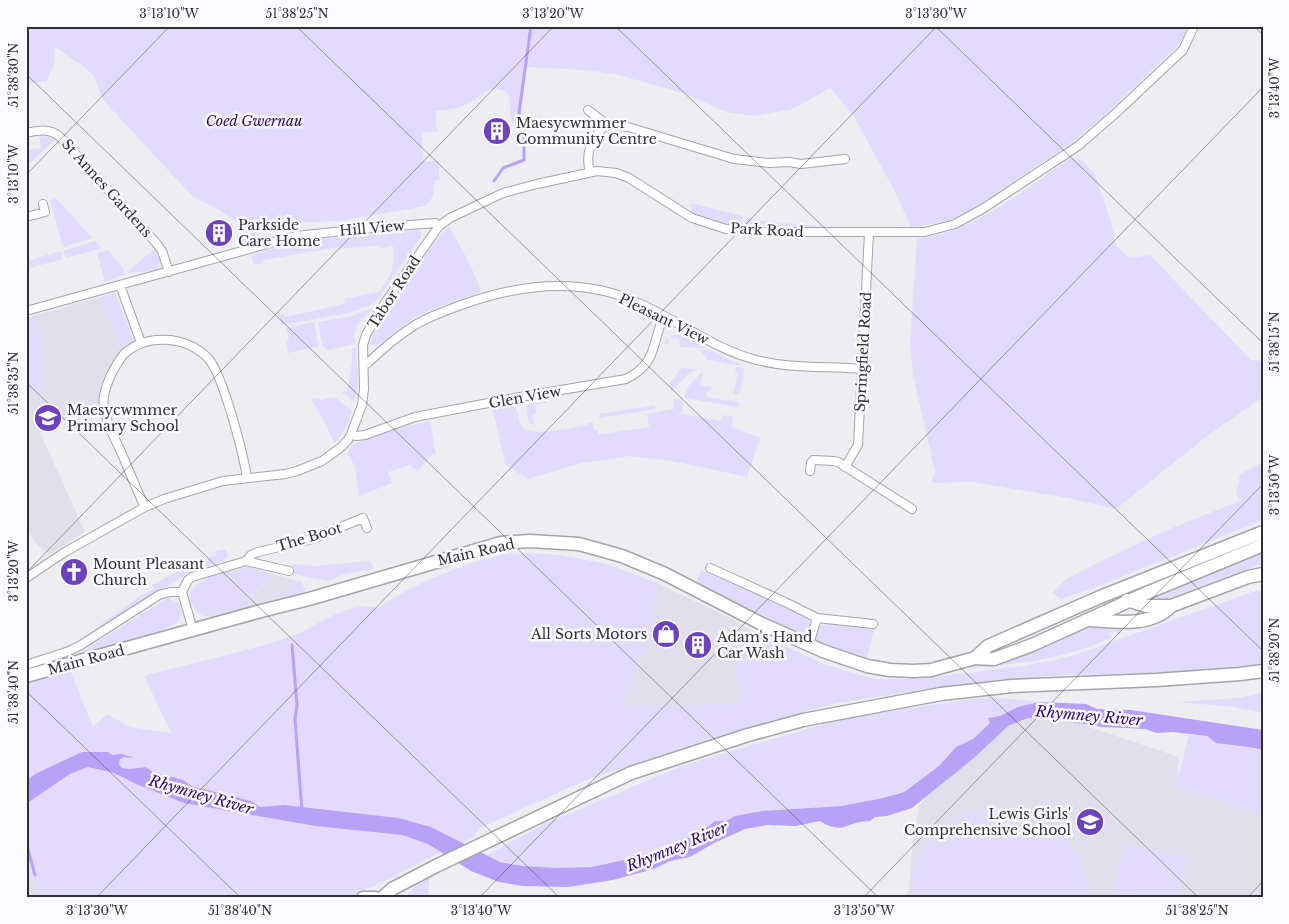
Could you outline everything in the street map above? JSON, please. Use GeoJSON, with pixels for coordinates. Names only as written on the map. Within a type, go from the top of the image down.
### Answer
{"type":"FeatureCollection","features":[{"type":"Feature","properties":{"kind":"main road"},"geometry":{"type":"LineString","coordinates":[[974,658],[988,646],[1095,599],[1263,532]]}},
{"type":"Feature","properties":{"kind":"main road","name":"Main Road"},"geometry":{"type":"LineString","coordinates":[[26,676],[310,599],[501,544],[530,541],[579,544],[622,556],[665,574],[760,622],[809,644],[867,666],[890,670],[931,670],[974,658]]}},
{"type":"Feature","properties":{"kind":"main road"},"geometry":{"type":"LineString","coordinates":[[974,658],[994,659],[1032,645],[1263,545]]}},
{"type":"Feature","properties":{"kind":"main road"},"geometry":{"type":"LineString","coordinates":[[1112,593],[1146,606],[1171,606],[1248,577],[1263,574]]}},
{"type":"Feature","properties":{"kind":"main road"},"geometry":{"type":"LineString","coordinates":[[1086,620],[1138,621],[1164,614],[1171,606]]}},
{"type":"Feature","properties":{"kind":"main road"},"geometry":{"type":"LineString","coordinates":[[382,898],[392,890],[438,866],[631,773],[748,734],[803,720],[950,693],[1012,686],[1222,676],[1263,671]]}},
{"type":"Feature","properties":{"kind":"main road"},"geometry":{"type":"LineString","coordinates":[[363,898],[375,898]]}},
{"type":"Feature","properties":{"kind":"street","name":"Park Road"},"geometry":{"type":"LineString","coordinates":[[590,172],[604,171],[629,178],[692,218],[726,229],[763,232],[925,232],[955,224],[984,208],[1078,146],[1183,50],[1194,26]]}},
{"type":"Feature","properties":{"kind":"street"},"geometry":{"type":"LineString","coordinates":[[588,110],[606,124],[628,127],[734,159],[801,164],[845,159]]}},
{"type":"Feature","properties":{"kind":"street"},"geometry":{"type":"LineString","coordinates":[[439,226],[450,218],[503,193],[590,172],[587,158],[590,145],[606,124]]}},
{"type":"Feature","properties":{"kind":"street","name":"St Annes Gardens"},"geometry":{"type":"LineString","coordinates":[[26,132],[49,130],[60,137],[157,244],[162,251],[169,272]]}},
{"type":"Feature","properties":{"kind":"street"},"geometry":{"type":"LineString","coordinates":[[26,217],[45,212],[43,204]]}},
{"type":"Feature","properties":{"kind":"street","name":"Hill View"},"geometry":{"type":"LineString","coordinates":[[26,311],[296,236],[390,226],[435,223],[439,226]]}},
{"type":"Feature","properties":{"kind":"street","name":"Tabor Road"},"geometry":{"type":"LineString","coordinates":[[26,578],[89,539],[145,507],[164,499],[208,485],[297,471],[322,461],[340,448],[348,440],[362,405],[364,342],[372,324],[439,226]]}},
{"type":"Feature","properties":{"kind":"street","name":"Springfield Road"},"geometry":{"type":"LineString","coordinates":[[845,467],[858,445],[869,233]]}},
{"type":"Feature","properties":{"kind":"street"},"geometry":{"type":"LineString","coordinates":[[120,285],[141,343]]}},
{"type":"Feature","properties":{"kind":"street","name":"Pleasant View"},"geometry":{"type":"LineString","coordinates":[[364,364],[368,363],[397,337],[416,324],[442,311],[492,294],[517,289],[562,286],[602,290],[636,302],[702,338],[753,359],[802,366],[862,369]]}},
{"type":"Feature","properties":{"kind":"street","name":"Glen View"},"geometry":{"type":"LineString","coordinates":[[351,434],[360,436],[415,417],[617,381],[635,375],[650,359],[664,316]]}},
{"type":"Feature","properties":{"kind":"street"},"geometry":{"type":"LineString","coordinates":[[145,507],[112,431],[103,404],[106,387],[116,364],[124,355],[141,343],[164,339],[182,342],[194,347],[214,366],[223,386],[247,478]]}},
{"type":"Feature","properties":{"kind":"street"},"geometry":{"type":"LineString","coordinates":[[810,470],[811,463],[816,460],[834,460],[912,509]]}},
{"type":"Feature","properties":{"kind":"street","name":"The Boot"},"geometry":{"type":"LineString","coordinates":[[246,560],[258,552],[309,540],[363,518],[367,528]]}},
{"type":"Feature","properties":{"kind":"street"},"geometry":{"type":"LineString","coordinates":[[193,630],[182,592],[188,580],[192,577],[246,560],[289,571]]}},
{"type":"Feature","properties":{"kind":"street"},"geometry":{"type":"LineString","coordinates":[[710,568],[817,618],[873,624]]}},
{"type":"Feature","properties":{"kind":"street","name":"Main Road"},"geometry":{"type":"LineString","coordinates":[[26,665],[69,651],[159,595],[170,592],[182,592]]}},
{"type":"Feature","properties":{"kind":"street"},"geometry":{"type":"LineString","coordinates":[[809,644],[817,618]]}},
{"type":"Feature","properties":{"kind":"shaded area","name":"Maesycwmmer Primary School"},"geometry":{"type":"Polygon","coordinates":[[[100,297],[121,350],[107,371],[103,383],[100,406],[39,430],[85,532],[49,555],[37,545],[26,527],[26,318],[100,297]]]}},
{"type":"Feature","properties":{"kind":"shaded area"},"geometry":{"type":"Polygon","coordinates":[[[275,575],[298,581],[284,596],[250,606],[248,600],[275,575]]]}},
{"type":"Feature","properties":{"kind":"shaded area"},"geometry":{"type":"Polygon","coordinates":[[[657,583],[726,616],[770,640],[747,649],[741,686],[743,696],[737,704],[633,706],[622,703],[649,640],[657,583]]]}},
{"type":"Feature","properties":{"kind":"shaded area","name":"Lewis Girls' Comprehensive School"},"geometry":{"type":"Polygon","coordinates":[[[1028,718],[1044,718],[1077,723],[1179,757],[1177,785],[1263,803],[1263,898],[904,898],[909,889],[913,838],[919,806],[927,796],[974,758],[1008,726],[1028,718]]]}},
{"type":"Feature","properties":{"kind":"shaded area"},"geometry":{"type":"Polygon","coordinates":[[[37,880],[42,898],[26,898],[26,883],[37,880]]]}},
{"type":"Feature","properties":{"kind":"green space","name":"Coed Gwernau"},"geometry":{"type":"Polygon","coordinates":[[[26,26],[1189,26],[1187,34],[1175,48],[1103,117],[1071,143],[968,213],[946,221],[912,228],[892,186],[853,115],[830,88],[793,109],[754,116],[726,112],[686,94],[615,74],[585,70],[526,67],[519,113],[522,121],[513,123],[510,115],[508,93],[494,89],[489,90],[463,106],[436,111],[437,132],[422,132],[423,161],[439,161],[439,180],[435,180],[433,196],[426,206],[339,221],[267,224],[244,245],[236,222],[218,209],[193,197],[104,101],[94,76],[83,66],[55,47],[54,64],[47,81],[26,84],[26,26]]]}},
{"type":"Feature","properties":{"kind":"green space"},"geometry":{"type":"Polygon","coordinates":[[[39,136],[50,137],[55,140],[30,163],[26,159],[26,150],[41,148],[39,136]]]}},
{"type":"Feature","properties":{"kind":"green space"},"geometry":{"type":"Polygon","coordinates":[[[1078,158],[1095,175],[1117,247],[1129,258],[1150,255],[1251,360],[1263,361],[1263,397],[1207,436],[1116,509],[1068,498],[973,482],[931,483],[935,472],[913,375],[910,342],[917,239],[938,235],[978,219],[1016,197],[1069,159],[1078,158]]]}},
{"type":"Feature","properties":{"kind":"green space"},"geometry":{"type":"Polygon","coordinates":[[[55,197],[92,238],[63,247],[50,200],[55,197]]]}},
{"type":"Feature","properties":{"kind":"green space"},"geometry":{"type":"Polygon","coordinates":[[[691,203],[743,216],[742,224],[703,219],[692,212],[691,203]]]}},
{"type":"Feature","properties":{"kind":"green space"},"geometry":{"type":"Polygon","coordinates":[[[746,217],[762,221],[817,227],[761,227],[745,224],[746,217]]]}},
{"type":"Feature","properties":{"kind":"green space"},"geometry":{"type":"Polygon","coordinates":[[[449,226],[471,267],[481,292],[415,317],[374,346],[371,344],[371,338],[391,305],[436,240],[449,226]]]}},
{"type":"Feature","properties":{"kind":"green space"},"geometry":{"type":"Polygon","coordinates":[[[418,230],[421,232],[421,237],[375,303],[349,313],[281,325],[278,315],[284,314],[285,317],[340,305],[345,303],[344,299],[379,292],[392,270],[393,246],[381,248],[379,245],[340,249],[339,247],[263,260],[263,263],[254,265],[251,255],[282,245],[312,240],[418,230]]]}},
{"type":"Feature","properties":{"kind":"green space"},"geometry":{"type":"Polygon","coordinates":[[[95,241],[102,248],[66,258],[63,251],[95,241]]]}},
{"type":"Feature","properties":{"kind":"green space"},"geometry":{"type":"Polygon","coordinates":[[[154,249],[160,260],[159,268],[153,271],[128,273],[128,271],[154,249]]]}},
{"type":"Feature","properties":{"kind":"green space"},"geometry":{"type":"Polygon","coordinates":[[[108,250],[123,268],[125,274],[105,282],[97,253],[108,250]]]}},
{"type":"Feature","properties":{"kind":"green space"},"geometry":{"type":"Polygon","coordinates":[[[61,251],[63,259],[26,269],[26,261],[61,251]]]}},
{"type":"Feature","properties":{"kind":"green space"},"geometry":{"type":"Polygon","coordinates":[[[115,293],[134,341],[121,350],[100,297],[115,293]]]}},
{"type":"Feature","properties":{"kind":"green space"},"geometry":{"type":"Polygon","coordinates":[[[373,308],[375,309],[361,320],[356,328],[354,333],[355,344],[327,350],[323,346],[318,322],[352,316],[373,308]]]}},
{"type":"Feature","properties":{"kind":"green space"},"geometry":{"type":"Polygon","coordinates":[[[32,316],[40,335],[44,352],[43,373],[45,383],[41,390],[26,394],[26,318],[32,316]]]}},
{"type":"Feature","properties":{"kind":"green space"},"geometry":{"type":"Polygon","coordinates":[[[314,322],[319,346],[288,353],[286,341],[289,340],[286,328],[314,322]]]}},
{"type":"Feature","properties":{"kind":"green space"},"geometry":{"type":"Polygon","coordinates":[[[674,335],[682,335],[706,348],[680,347],[679,339],[669,338],[668,344],[663,344],[668,338],[674,335]]]}},
{"type":"Feature","properties":{"kind":"green space"},"geometry":{"type":"Polygon","coordinates":[[[352,348],[356,348],[357,388],[355,402],[342,392],[347,391],[352,362],[352,348]]]}},
{"type":"Feature","properties":{"kind":"green space"},"geometry":{"type":"Polygon","coordinates":[[[707,349],[743,366],[708,360],[700,350],[707,349]]]}},
{"type":"Feature","properties":{"kind":"green space"},"geometry":{"type":"Polygon","coordinates":[[[736,367],[744,368],[741,390],[733,394],[738,373],[735,372],[736,367]]]}},
{"type":"Feature","properties":{"kind":"green space"},"geometry":{"type":"Polygon","coordinates":[[[681,368],[698,369],[687,375],[671,392],[670,383],[681,368]]]}},
{"type":"Feature","properties":{"kind":"green space"},"geometry":{"type":"Polygon","coordinates":[[[703,371],[701,385],[711,387],[710,391],[706,392],[706,397],[738,402],[740,406],[684,398],[689,385],[703,371]]]}},
{"type":"Feature","properties":{"kind":"green space"},"geometry":{"type":"Polygon","coordinates":[[[26,394],[32,410],[26,412],[26,394]]]}},
{"type":"Feature","properties":{"kind":"green space"},"geometry":{"type":"Polygon","coordinates":[[[335,397],[352,411],[347,426],[335,444],[311,399],[319,398],[320,400],[335,397]]]}},
{"type":"Feature","properties":{"kind":"green space"},"geometry":{"type":"Polygon","coordinates":[[[674,399],[683,401],[682,414],[722,421],[723,415],[733,417],[732,427],[760,438],[747,477],[672,461],[630,456],[582,463],[528,479],[505,464],[493,409],[514,406],[520,425],[534,432],[553,431],[587,425],[587,423],[593,422],[594,430],[597,429],[598,435],[649,427],[647,414],[674,409],[674,399]]]}},
{"type":"Feature","properties":{"kind":"green space"},"geometry":{"type":"Polygon","coordinates":[[[546,401],[546,403],[535,405],[536,414],[533,415],[535,424],[530,424],[527,414],[528,404],[546,401]]]}},
{"type":"Feature","properties":{"kind":"green space"},"geometry":{"type":"Polygon","coordinates":[[[655,405],[656,409],[600,418],[599,414],[655,405]]]}},
{"type":"Feature","properties":{"kind":"green space"},"geometry":{"type":"Polygon","coordinates":[[[430,421],[436,455],[432,454],[419,470],[414,469],[410,465],[388,472],[392,483],[359,496],[355,466],[347,454],[353,444],[399,428],[430,421]]]}},
{"type":"Feature","properties":{"kind":"green space"},"geometry":{"type":"Polygon","coordinates":[[[1263,462],[1263,520],[1096,587],[1061,599],[1052,593],[1065,580],[1093,565],[1165,531],[1242,500],[1236,495],[1240,474],[1263,462]]]}},
{"type":"Feature","properties":{"kind":"green space"},"geometry":{"type":"Polygon","coordinates":[[[226,549],[228,555],[223,561],[190,572],[96,628],[139,597],[154,589],[152,585],[216,555],[215,551],[226,549]]]}},
{"type":"Feature","properties":{"kind":"green space"},"geometry":{"type":"Polygon","coordinates":[[[1263,550],[1263,564],[1162,601],[1144,600],[1263,550]]]}},
{"type":"Feature","properties":{"kind":"green space"},"geometry":{"type":"Polygon","coordinates":[[[525,553],[560,555],[607,564],[657,583],[649,640],[622,703],[633,706],[737,704],[743,696],[741,686],[732,672],[747,649],[770,640],[824,664],[874,679],[917,679],[1024,666],[1072,656],[1255,591],[1263,591],[1263,662],[1252,665],[1171,673],[1060,675],[953,685],[833,704],[713,738],[586,780],[480,828],[474,837],[462,843],[431,827],[284,805],[260,807],[251,801],[192,786],[183,780],[153,772],[146,767],[122,768],[119,764],[119,759],[124,757],[133,758],[122,754],[35,774],[26,781],[26,682],[70,670],[93,727],[107,714],[130,727],[171,733],[144,676],[287,638],[343,611],[367,607],[379,608],[405,592],[454,569],[501,555],[525,553]]]}},
{"type":"Feature","properties":{"kind":"green space"},"geometry":{"type":"Polygon","coordinates":[[[370,561],[374,569],[347,573],[328,581],[293,574],[294,569],[292,566],[293,564],[314,566],[370,561]]]}},
{"type":"Feature","properties":{"kind":"green space"},"geometry":{"type":"Polygon","coordinates":[[[248,567],[275,575],[248,599],[250,606],[284,596],[301,580],[306,593],[213,616],[202,615],[196,611],[190,598],[192,590],[198,584],[207,578],[248,567]]]}},
{"type":"Feature","properties":{"kind":"green space"},"geometry":{"type":"Polygon","coordinates":[[[701,570],[797,612],[809,620],[809,630],[805,636],[798,634],[696,584],[701,570]]]}},
{"type":"Feature","properties":{"kind":"green space"},"geometry":{"type":"Polygon","coordinates":[[[168,598],[179,603],[181,610],[180,619],[172,626],[121,644],[64,659],[79,653],[168,598]]]}},
{"type":"Feature","properties":{"kind":"green space"},"geometry":{"type":"Polygon","coordinates":[[[828,623],[874,629],[867,658],[816,642],[815,632],[821,626],[828,623]]]}},
{"type":"Feature","properties":{"kind":"green space"},"geometry":{"type":"Polygon","coordinates":[[[1092,628],[1121,628],[1121,633],[1118,634],[1115,631],[1109,633],[1111,638],[1086,648],[1053,657],[963,669],[1003,660],[1073,631],[1092,628]]]}},
{"type":"Feature","properties":{"kind":"green space"},"geometry":{"type":"Polygon","coordinates":[[[1263,693],[1263,713],[1234,707],[1177,702],[1238,698],[1263,693]]]}},
{"type":"Feature","properties":{"kind":"green space"},"geometry":{"type":"Polygon","coordinates":[[[991,697],[1039,702],[1018,707],[1000,716],[988,718],[990,723],[973,739],[956,747],[939,766],[904,791],[883,798],[842,806],[762,811],[735,816],[726,822],[715,821],[691,837],[653,852],[606,864],[555,868],[531,867],[508,863],[487,855],[542,825],[687,764],[838,720],[991,697]]]}},
{"type":"Feature","properties":{"kind":"green space"},"geometry":{"type":"Polygon","coordinates":[[[1189,735],[1207,736],[1216,743],[1263,750],[1263,815],[1176,786],[1189,735]]]}},
{"type":"Feature","properties":{"kind":"green space"},"geometry":{"type":"Polygon","coordinates":[[[88,767],[114,773],[136,784],[185,803],[315,826],[402,835],[428,844],[440,852],[387,880],[347,898],[42,898],[37,880],[26,883],[26,804],[70,774],[88,767]]]}},
{"type":"Feature","properties":{"kind":"green space"},"geometry":{"type":"Polygon","coordinates":[[[1007,808],[1050,824],[1079,857],[1087,883],[1086,898],[911,898],[911,877],[928,841],[952,820],[970,812],[1007,808]]]}},
{"type":"Feature","properties":{"kind":"green space"},"geometry":{"type":"Polygon","coordinates":[[[1125,844],[1187,859],[1178,898],[1141,898],[1113,891],[1125,844]]]}},
{"type":"Feature","properties":{"kind":"green space"},"geometry":{"type":"Polygon","coordinates":[[[429,878],[428,898],[405,898],[413,888],[429,878]]]}},
{"type":"Feature","properties":{"kind":"water","name":"Rhymney River"},"geometry":{"type":"Polygon","coordinates":[[[1039,702],[1086,704],[1097,709],[1131,710],[1263,730],[1263,750],[1216,743],[1207,736],[1173,732],[1157,733],[1145,729],[1103,727],[1044,718],[1028,718],[1008,726],[974,758],[912,808],[840,828],[820,821],[796,826],[768,825],[745,829],[714,843],[690,857],[670,861],[654,869],[613,880],[568,887],[523,886],[499,882],[471,871],[428,844],[402,835],[315,826],[184,803],[114,773],[88,767],[70,774],[26,804],[26,781],[35,774],[82,752],[108,752],[112,755],[122,754],[135,758],[124,757],[120,759],[119,764],[122,768],[146,767],[153,772],[183,780],[192,786],[251,801],[260,807],[284,805],[398,818],[431,827],[500,862],[522,866],[557,868],[591,867],[629,859],[663,848],[693,836],[715,821],[726,821],[735,816],[762,811],[842,806],[904,792],[939,766],[956,747],[973,739],[990,723],[988,718],[1000,716],[1018,707],[1039,702]]]}},
{"type":"Feature","properties":{"kind":"waterway"},"geometry":{"type":"LineString","coordinates":[[494,181],[503,168],[524,160],[524,126],[519,113],[531,26]]}},
{"type":"Feature","properties":{"kind":"waterway"},"geometry":{"type":"LineString","coordinates":[[292,645],[302,811]]}},
{"type":"Feature","properties":{"kind":"waterway"},"geometry":{"type":"LineString","coordinates":[[26,842],[35,875]]}},
{"type":"Feature","properties":{"kind":"place","name":"Maesycwmmer Community Centre"},"geometry":{"type":"Point","coordinates":[497,131]}},
{"type":"Feature","properties":{"kind":"place","name":"Parkside Care Home"},"geometry":{"type":"Point","coordinates":[219,233]}},
{"type":"Feature","properties":{"kind":"place","name":"Maesycwmmer Primary School"},"geometry":{"type":"Point","coordinates":[48,418]}},
{"type":"Feature","properties":{"kind":"place","name":"Mount Pleasant Church"},"geometry":{"type":"Point","coordinates":[74,572]}},
{"type":"Feature","properties":{"kind":"place","name":"All Sorts Motors"},"geometry":{"type":"Point","coordinates":[666,634]}},
{"type":"Feature","properties":{"kind":"place","name":"Adam's Hand Car Wash"},"geometry":{"type":"Point","coordinates":[698,645]}},
{"type":"Feature","properties":{"kind":"place","name":"Lewis Girls' Comprehensive School"},"geometry":{"type":"Point","coordinates":[1090,822]}}]}
